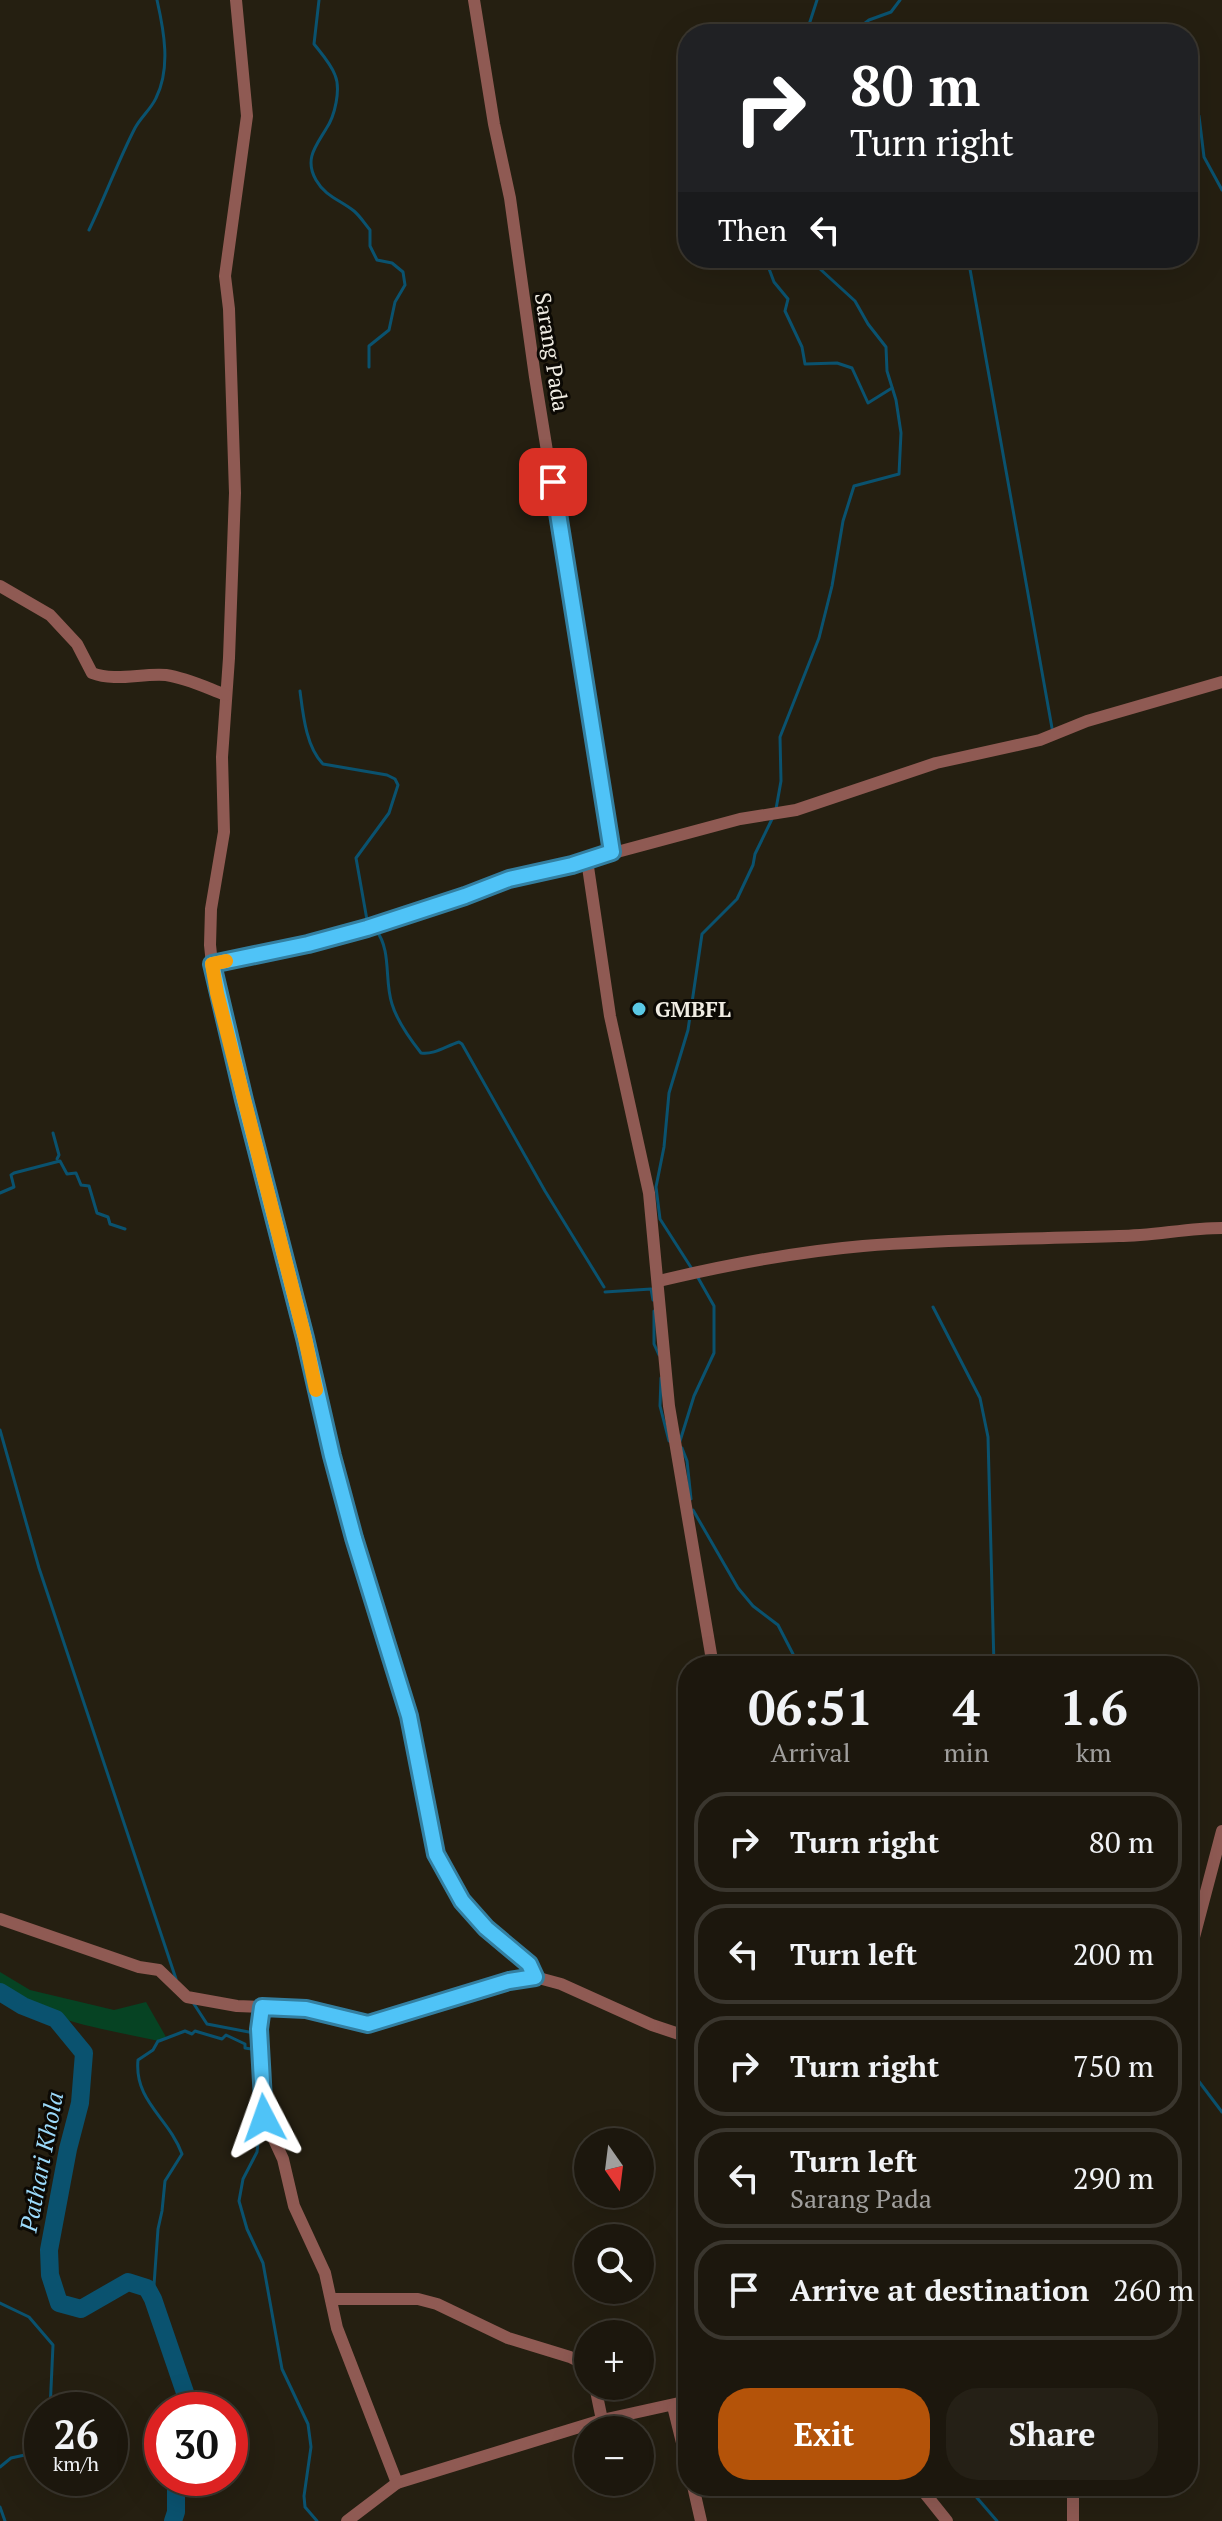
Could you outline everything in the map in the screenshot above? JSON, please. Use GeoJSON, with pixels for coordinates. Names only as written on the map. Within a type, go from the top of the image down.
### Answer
{"type":"FeatureCollection","features":[{"type":"Feature","properties":{"kind":"street"},"geometry":{"type":"LineString","coordinates":[[236,0],[247,116],[225,276],[229,309],[235,493],[222,757],[224,832],[211,909],[212,964],[332,1456],[409,1716],[436,1854],[462,1901],[486,1928],[529,1964],[535,1977]]}},
{"type":"Feature","properties":{"kind":"street","name":"Sarang Pada"},"geometry":{"type":"LineString","coordinates":[[474,0],[494,124],[510,198],[612,852]]}},
{"type":"Feature","properties":{"kind":"street"},"geometry":{"type":"LineString","coordinates":[[0,586],[50,615],[77,644],[92,673],[113,678],[169,675],[226,695]]}},
{"type":"Feature","properties":{"kind":"street"},"geometry":{"type":"LineString","coordinates":[[212,964],[367,928],[509,879],[740,819],[796,810],[936,763],[1040,740],[1087,721],[1222,682]]}},
{"type":"Feature","properties":{"kind":"street"},"geometry":{"type":"LineString","coordinates":[[591,859],[588,867],[610,1016],[649,1193],[669,1406],[711,1656]]}},
{"type":"Feature","properties":{"kind":"street"},"geometry":{"type":"LineString","coordinates":[[659,1281],[861,1246],[1136,1236],[1222,1228]]}},
{"type":"Feature","properties":{"kind":"street"},"geometry":{"type":"LineString","coordinates":[[1198,1922],[1222,1831]]}},
{"type":"Feature","properties":{"kind":"street"},"geometry":{"type":"LineString","coordinates":[[0,1919],[139,1967],[159,1970],[187,1997],[237,2006],[306,2009],[368,2024],[509,1981],[535,1977],[561,1984],[678,2034]]}},
{"type":"Feature","properties":{"kind":"street"},"geometry":{"type":"LineString","coordinates":[[262,2007],[259,2029],[264,2118],[283,2159],[294,2206],[325,2273],[337,2328],[397,2483]]}},
{"type":"Feature","properties":{"kind":"street"},"geometry":{"type":"LineString","coordinates":[[331,2299],[418,2299],[437,2304],[508,2338],[574,2359]]}},
{"type":"Feature","properties":{"kind":"street"},"geometry":{"type":"LineString","coordinates":[[622,2416],[678,2404]]}},
{"type":"Feature","properties":{"kind":"street"},"geometry":{"type":"LineString","coordinates":[[673,2406],[678,2426]]}},
{"type":"Feature","properties":{"kind":"street"},"geometry":{"type":"LineString","coordinates":[[347,2521],[397,2483],[574,2429]]}},
{"type":"Feature","properties":{"kind":"street"},"geometry":{"type":"LineString","coordinates":[[695,2496],[701,2521]]}},
{"type":"Feature","properties":{"kind":"street"},"geometry":{"type":"LineString","coordinates":[[927,2496],[947,2521]]}},
{"type":"Feature","properties":{"kind":"street"},"geometry":{"type":"LineString","coordinates":[[1073,2496],[1073,2521]]}},
{"type":"Feature","properties":{"kind":"green space"},"geometry":{"type":"Polygon","coordinates":[[[0,1972],[30,1990],[114,2010],[146,2002],[166,2037],[159,2041],[77,2023],[38,2010],[0,1992],[0,1972]]]}},
{"type":"Feature","properties":{"kind":"waterway"},"geometry":{"type":"LineString","coordinates":[[89,230],[135,128],[154,102],[161,86],[165,49],[157,0]]}},
{"type":"Feature","properties":{"kind":"waterway"},"geometry":{"type":"LineString","coordinates":[[319,0],[314,44],[333,71],[337,95],[332,117],[313,153],[311,166],[324,190],[354,211],[370,230],[370,246],[377,260],[392,263],[403,272],[405,285],[395,302],[389,330],[369,346],[369,367]]}},
{"type":"Feature","properties":{"kind":"waterway"},"geometry":{"type":"LineString","coordinates":[[809,24],[817,0]]}},
{"type":"Feature","properties":{"kind":"waterway"},"geometry":{"type":"LineString","coordinates":[[864,24],[891,12],[900,0]]}},
{"type":"Feature","properties":{"kind":"waterway"},"geometry":{"type":"LineString","coordinates":[[1198,115],[1204,157],[1222,190]]}},
{"type":"Feature","properties":{"kind":"waterway"},"geometry":{"type":"LineString","coordinates":[[769,268],[774,282],[788,299],[785,311],[802,347],[805,364],[837,363],[852,368],[868,403],[892,388]]}},
{"type":"Feature","properties":{"kind":"waterway"},"geometry":{"type":"LineString","coordinates":[[776,809],[781,781],[780,737],[819,638],[843,521],[854,486],[899,474],[901,433],[887,371],[886,347],[855,301],[819,268]]}},
{"type":"Feature","properties":{"kind":"waterway"},"geometry":{"type":"LineString","coordinates":[[970,268],[1052,728]]}},
{"type":"Feature","properties":{"kind":"waterway"},"geometry":{"type":"LineString","coordinates":[[300,691],[309,739],[323,764],[387,775],[395,779],[398,785],[389,813],[356,858],[370,923]]}},
{"type":"Feature","properties":{"kind":"waterway"},"geometry":{"type":"LineString","coordinates":[[692,1269],[660,1219],[656,1187],[664,1147],[669,1093],[688,1030],[702,934],[737,899],[772,819]]}},
{"type":"Feature","properties":{"kind":"waterway"},"geometry":{"type":"LineString","coordinates":[[376,930],[386,956],[392,1004],[404,1030],[421,1053],[459,1042],[462,1044],[545,1191],[604,1287]]}},
{"type":"Feature","properties":{"kind":"waterway"},"geometry":{"type":"LineString","coordinates":[[53,1133],[59,1155],[57,1159]]}},
{"type":"Feature","properties":{"kind":"waterway"},"geometry":{"type":"LineString","coordinates":[[0,1193],[14,1187],[11,1175],[14,1173],[60,1161],[67,1174],[76,1173],[81,1185],[89,1186],[97,1213],[108,1217],[110,1224],[125,1229]]}},
{"type":"Feature","properties":{"kind":"waterway"},"geometry":{"type":"LineString","coordinates":[[680,1441],[694,1396],[714,1353],[714,1306],[697,1276]]}},
{"type":"Feature","properties":{"kind":"waterway"},"geometry":{"type":"LineString","coordinates":[[605,1292],[651,1289],[653,1300]]}},
{"type":"Feature","properties":{"kind":"waterway"},"geometry":{"type":"LineString","coordinates":[[933,1307],[980,1398],[988,1437],[994,1656]]}},
{"type":"Feature","properties":{"kind":"waterway"},"geometry":{"type":"LineString","coordinates":[[654,1311],[654,1344],[659,1355]]}},
{"type":"Feature","properties":{"kind":"waterway"},"geometry":{"type":"LineString","coordinates":[[661,1378],[660,1406],[669,1441]]}},
{"type":"Feature","properties":{"kind":"waterway"},"geometry":{"type":"LineString","coordinates":[[0,1430],[39,1568],[176,1979]]}},
{"type":"Feature","properties":{"kind":"waterway"},"geometry":{"type":"LineString","coordinates":[[682,1448],[687,1461],[691,1499]]}},
{"type":"Feature","properties":{"kind":"waterway"},"geometry":{"type":"LineString","coordinates":[[693,1510],[738,1588],[753,1606],[778,1625],[793,1656]]}},
{"type":"Feature","properties":{"kind":"waterway","name":"Pathari Khola"},"geometry":{"type":"LineString","coordinates":[[0,1992],[23,2006],[56,2019],[84,2053],[80,2103],[49,2250],[50,2275],[59,2303],[81,2309],[128,2282],[147,2288],[185,2392]]}},
{"type":"Feature","properties":{"kind":"waterway"},"geometry":{"type":"LineString","coordinates":[[194,2004],[207,2024],[254,2033]]}},
{"type":"Feature","properties":{"kind":"waterway"},"geometry":{"type":"LineString","coordinates":[[159,2041],[185,2031],[192,2034],[195,2031],[222,2039],[226,2035],[245,2044],[245,2048],[257,2050]]}},
{"type":"Feature","properties":{"kind":"waterway"},"geometry":{"type":"LineString","coordinates":[[153,2299],[165,2181],[182,2154],[147,2098],[138,2074],[138,2060],[153,2050],[158,2041]]}},
{"type":"Feature","properties":{"kind":"waterway"},"geometry":{"type":"LineString","coordinates":[[1198,2080],[1222,2112]]}},
{"type":"Feature","properties":{"kind":"waterway"},"geometry":{"type":"LineString","coordinates":[[260,2123],[257,2152],[243,2179],[239,2201],[247,2229],[263,2263],[282,2369],[308,2424],[311,2447],[305,2507],[317,2521]]}},
{"type":"Feature","properties":{"kind":"waterway"},"geometry":{"type":"LineString","coordinates":[[0,2303],[29,2317],[53,2345],[51,2392]]}},
{"type":"Feature","properties":{"kind":"waterway"},"geometry":{"type":"LineString","coordinates":[[0,2467],[11,2458],[24,2455]]}},
{"type":"Feature","properties":{"kind":"waterway","name":"Pathari Khola"},"geometry":{"type":"LineString","coordinates":[[173,2521],[176,2496]]}},
{"type":"Feature","properties":{"kind":"waterway"},"geometry":{"type":"LineString","coordinates":[[975,2496],[997,2521]]}},
{"type":"Feature","properties":{"kind":"waterway"},"geometry":{"type":"LineString","coordinates":[[0,2507],[5,2521]]}},
{"type":"Feature","properties":{"kind":"slow traffic"},"geometry":{"type":"LineString","coordinates":[[226,961],[212,964],[217,993],[316,1390]]}},
{"type":"Feature","properties":{"kind":"place","name":"GMBFL"},"geometry":{"type":"Point","coordinates":[639,1009]}},
{"type":"Feature","properties":{"kind":"route"},"geometry":{"type":"LineString","coordinates":[[264,2118],[259,2029],[262,2007],[306,2009],[368,2024],[509,1981],[535,1977],[529,1964],[486,1928],[462,1901],[436,1854],[409,1716],[332,1456],[212,964],[367,928],[509,879],[572,865],[612,852],[553,482]]}}]}
